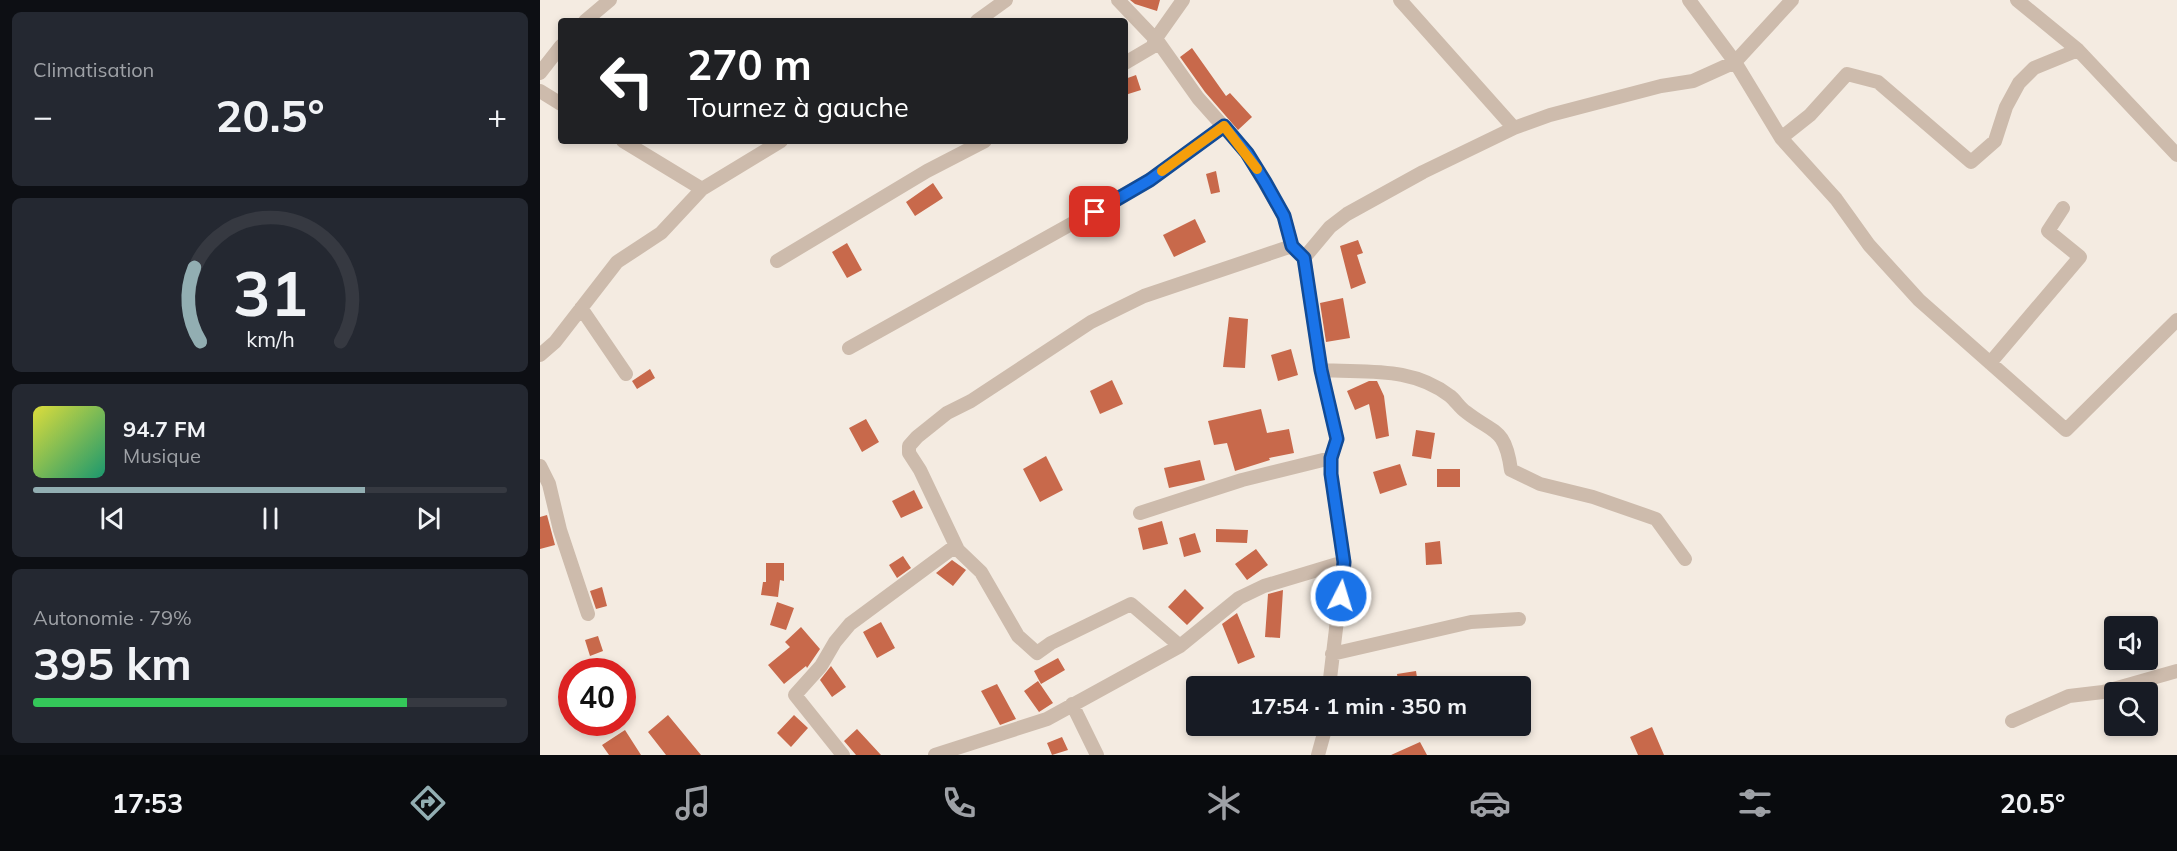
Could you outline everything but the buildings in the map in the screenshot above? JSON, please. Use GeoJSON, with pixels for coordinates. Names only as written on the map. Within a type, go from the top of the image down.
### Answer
{"type":"FeatureCollection","features":[{"type":"Feature","properties":{"kind":"street"},"geometry":{"type":"LineString","coordinates":[[589,18],[610,0]]}},
{"type":"Feature","properties":{"kind":"street"},"geometry":{"type":"LineString","coordinates":[[981,18],[1006,0]]}},
{"type":"Feature","properties":{"kind":"street"},"geometry":{"type":"LineString","coordinates":[[1118,0],[1156,42],[1198,98],[1247,153],[1284,216],[1292,246],[1304,258],[1321,370],[1337,439],[1331,458],[1331,474],[1344,562],[1330,676]]}},
{"type":"Feature","properties":{"kind":"street"},"geometry":{"type":"LineString","coordinates":[[1128,61],[1156,42],[1183,0]]}},
{"type":"Feature","properties":{"kind":"street"},"geometry":{"type":"LineString","coordinates":[[1400,0],[1514,128]]}},
{"type":"Feature","properties":{"kind":"street"},"geometry":{"type":"LineString","coordinates":[[1689,0],[1735,62],[1781,138],[1836,199],[1869,245],[1919,300],[2066,430],[2177,320]]}},
{"type":"Feature","properties":{"kind":"street"},"geometry":{"type":"LineString","coordinates":[[1304,258],[1330,227],[1347,214],[1423,172],[1514,128],[1550,115],[1661,86],[1693,81],[1735,62],[1792,0]]}},
{"type":"Feature","properties":{"kind":"street"},"geometry":{"type":"LineString","coordinates":[[2017,0],[2078,50],[2177,155]]}},
{"type":"Feature","properties":{"kind":"street"},"geometry":{"type":"LineString","coordinates":[[540,73],[558,50]]}},
{"type":"Feature","properties":{"kind":"street"},"geometry":{"type":"LineString","coordinates":[[1781,138],[1810,116],[1846,74],[1878,82],[1971,162],[1995,141],[2006,107],[2019,83],[2034,68],[2078,50]]}},
{"type":"Feature","properties":{"kind":"street"},"geometry":{"type":"LineString","coordinates":[[540,91],[558,102]]}},
{"type":"Feature","properties":{"kind":"street"},"geometry":{"type":"LineString","coordinates":[[849,348],[1150,180],[1224,126]]}},
{"type":"Feature","properties":{"kind":"street"},"geometry":{"type":"LineString","coordinates":[[628,144],[702,189]]}},
{"type":"Feature","properties":{"kind":"street"},"geometry":{"type":"LineString","coordinates":[[540,355],[555,342],[617,262],[661,233],[702,189],[776,144]]}},
{"type":"Feature","properties":{"kind":"street"},"geometry":{"type":"LineString","coordinates":[[777,261],[927,171],[979,144]]}},
{"type":"Feature","properties":{"kind":"street"},"geometry":{"type":"LineString","coordinates":[[1990,363],[2080,257],[2048,231],[2063,208]]}},
{"type":"Feature","properties":{"kind":"street"},"geometry":{"type":"LineString","coordinates":[[1180,646],[1131,604],[1051,643],[1037,653],[1018,636],[981,572],[958,550],[920,470],[909,453],[909,446],[947,413],[971,401],[1091,322],[1144,296],[1292,246]]}},
{"type":"Feature","properties":{"kind":"street"},"geometry":{"type":"LineString","coordinates":[[581,308],[626,374]]}},
{"type":"Feature","properties":{"kind":"street"},"geometry":{"type":"LineString","coordinates":[[1321,370],[1387,371],[1423,380],[1450,396],[1466,412],[1495,429],[1509,451],[1511,470],[1540,484],[1593,497],[1656,519],[1685,559]]}},
{"type":"Feature","properties":{"kind":"street"},"geometry":{"type":"LineString","coordinates":[[1140,513],[1242,480],[1331,458]]}},
{"type":"Feature","properties":{"kind":"street"},"geometry":{"type":"LineString","coordinates":[[540,466],[549,484],[560,530],[588,614]]}},
{"type":"Feature","properties":{"kind":"street"},"geometry":{"type":"LineString","coordinates":[[843,755],[795,695],[822,666],[835,642],[850,624],[950,550],[958,550]]}},
{"type":"Feature","properties":{"kind":"street"},"geometry":{"type":"LineString","coordinates":[[935,755],[1047,720],[1072,704],[1180,646],[1239,598],[1264,585],[1344,562]]}},
{"type":"Feature","properties":{"kind":"street"},"geometry":{"type":"LineString","coordinates":[[1332,654],[1471,622],[1519,619]]}},
{"type":"Feature","properties":{"kind":"street"},"geometry":{"type":"LineString","coordinates":[[2012,721],[2069,696],[2103,692],[2177,671]]}},
{"type":"Feature","properties":{"kind":"street"},"geometry":{"type":"LineString","coordinates":[[1072,704],[1097,755]]}},
{"type":"Feature","properties":{"kind":"street"},"geometry":{"type":"LineString","coordinates":[[1318,755],[1323,736]]}},
{"type":"Feature","properties":{"kind":"slow traffic"},"geometry":{"type":"LineString","coordinates":[[1162,171],[1224,126],[1247,153],[1257,169]]}},
{"type":"Feature","properties":{"kind":"route"},"geometry":{"type":"LineString","coordinates":[[1095,212],[1150,180],[1224,126],[1247,153],[1284,216],[1292,246],[1304,258],[1321,370],[1337,439],[1331,458],[1331,474],[1344,562],[1341,596]]}}]}
